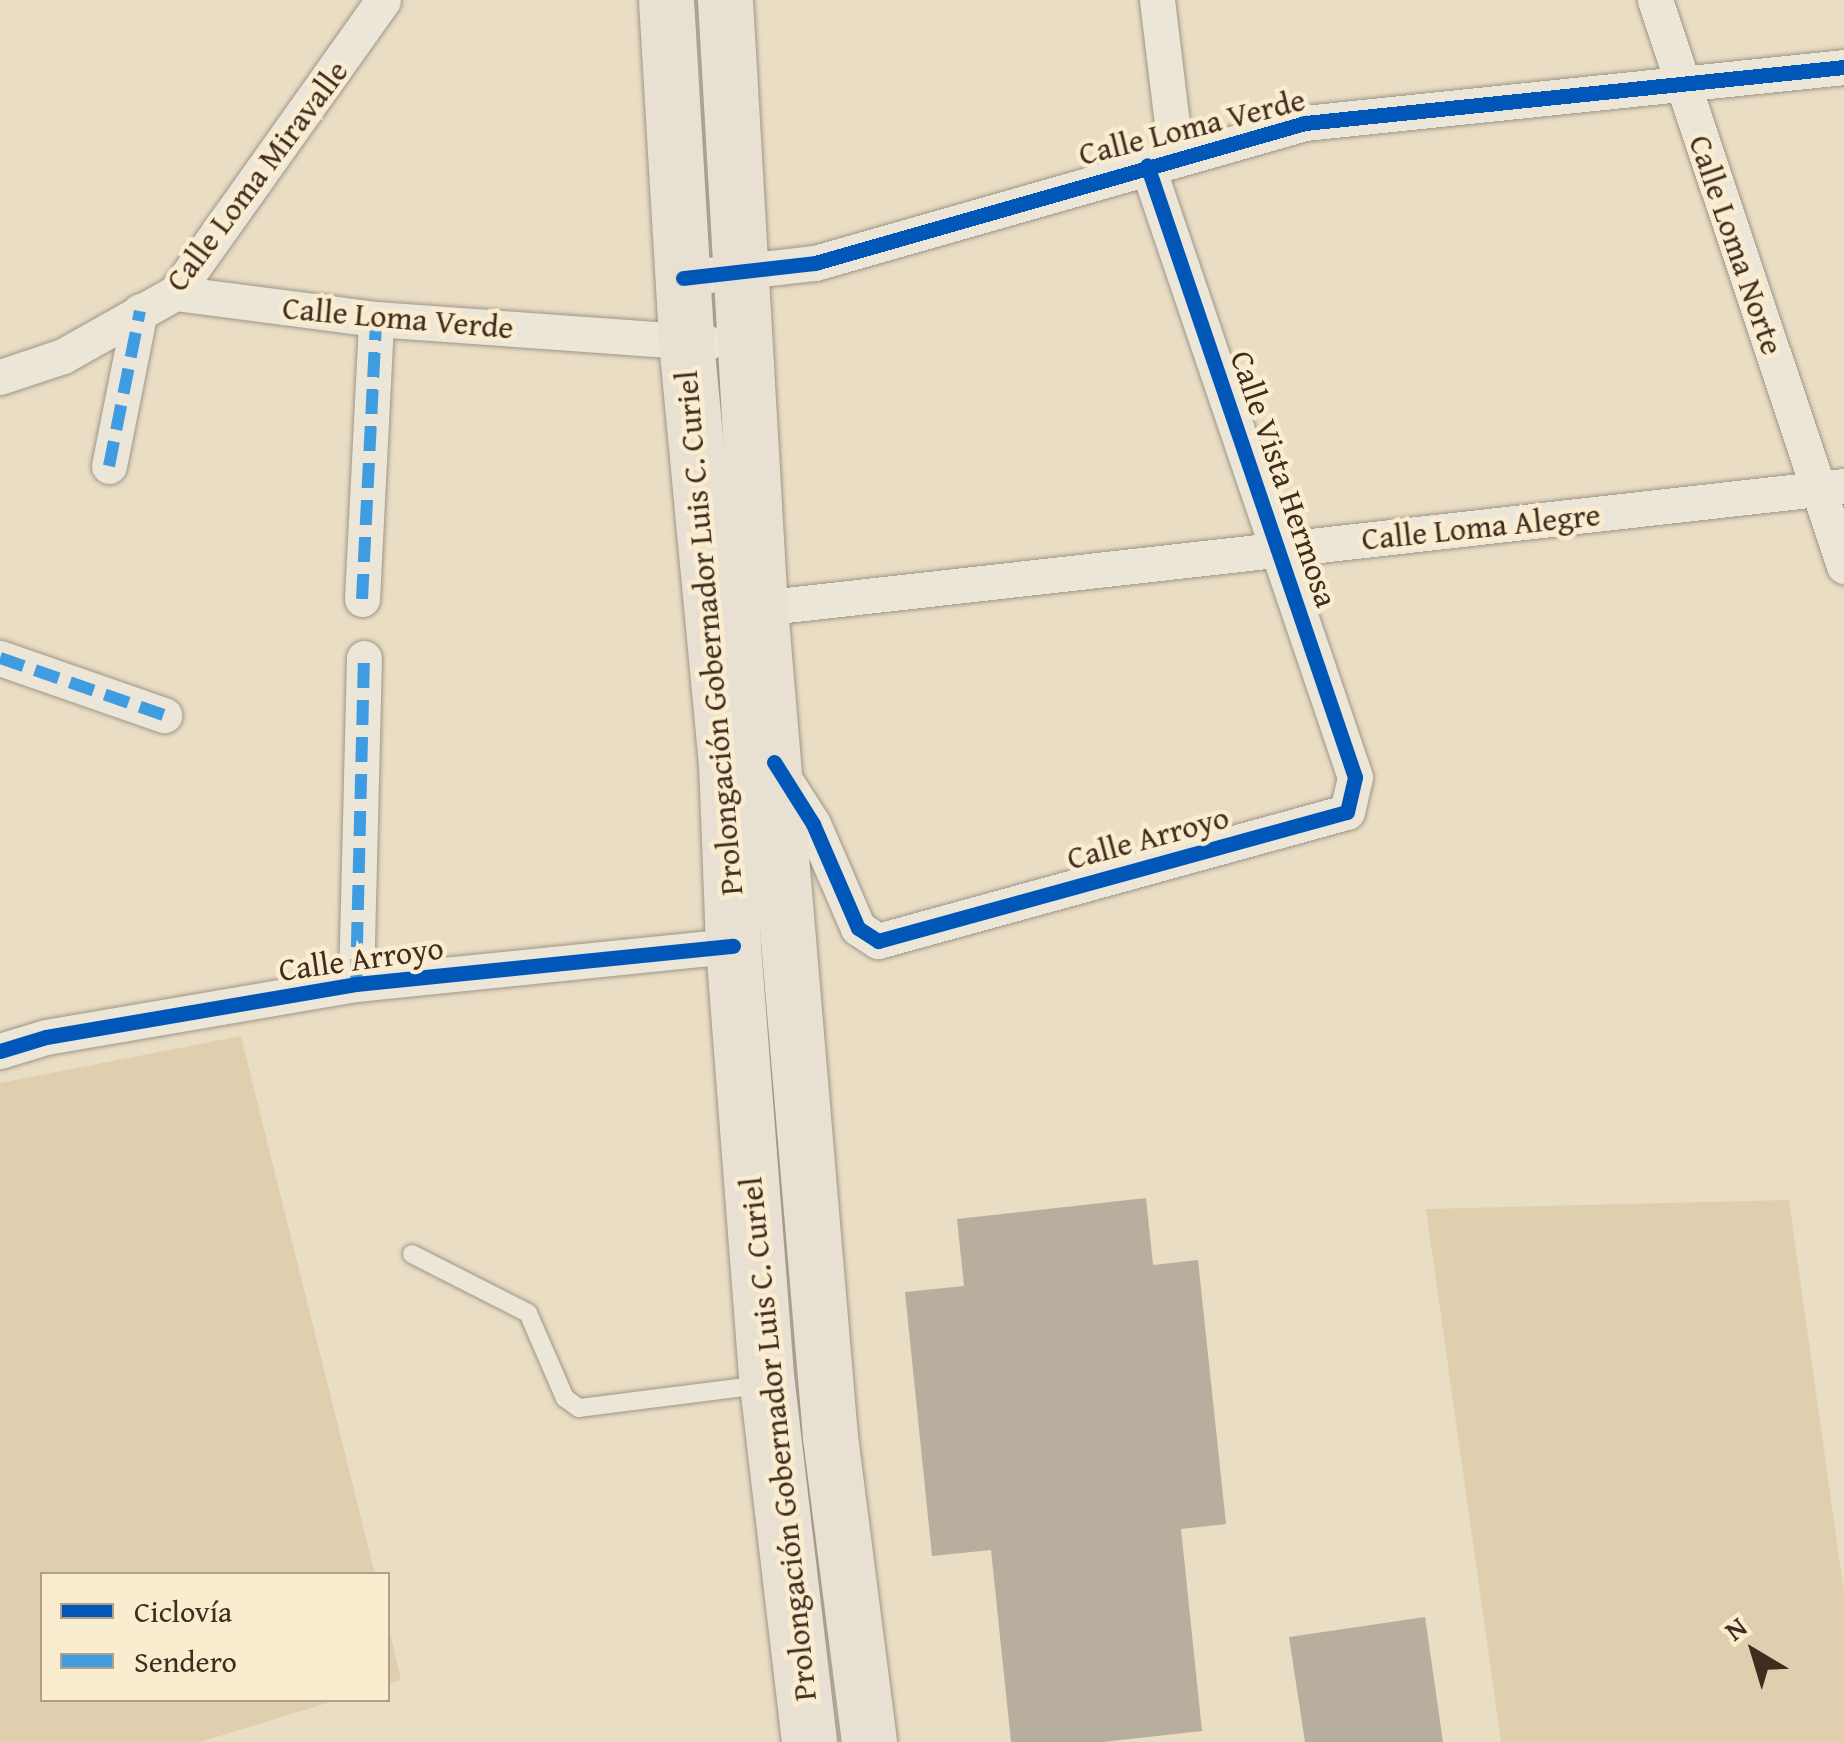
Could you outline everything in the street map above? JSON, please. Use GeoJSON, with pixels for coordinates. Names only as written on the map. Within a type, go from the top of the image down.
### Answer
{"type":"FeatureCollection","features":[{"type":"Feature","properties":{"kind":"main road","name":"Prolongación Gobernador Luis C. Curiel"},"geometry":{"type":"LineString","coordinates":[[666,0],[686,341],[736,611],[774,762],[830,1437],[869,1742]]}},
{"type":"Feature","properties":{"kind":"main road","name":"Prolongación Gobernador Luis C. Curiel"},"geometry":{"type":"LineString","coordinates":[[726,0],[740,346],[732,946],[767,1384],[809,1742]]}},
{"type":"Feature","properties":{"kind":"street","name":"Calle Loma Miravalle"},"geometry":{"type":"LineString","coordinates":[[0,377],[64,356],[175,293],[383,0]]}},
{"type":"Feature","properties":{"kind":"street","name":"Calle Vista Hermosa"},"geometry":{"type":"LineString","coordinates":[[1157,0],[1162,161],[1280,550],[1355,777],[1347,812]]}},
{"type":"Feature","properties":{"kind":"street","name":"Calle Loma Norte"},"geometry":{"type":"LineString","coordinates":[[1655,0],[1682,85],[1832,487],[1844,566]]}},
{"type":"Feature","properties":{"kind":"street","name":"Calle Loma Verde"},"geometry":{"type":"LineString","coordinates":[[683,278],[815,263],[1304,123],[1844,67]]}},
{"type":"Feature","properties":{"kind":"street","name":"Calle Loma Verde"},"geometry":{"type":"LineString","coordinates":[[175,293],[376,320],[740,346]]}},
{"type":"Feature","properties":{"kind":"street"},"geometry":{"type":"LineString","coordinates":[[108,466],[140,312]]}},
{"type":"Feature","properties":{"kind":"street"},"geometry":{"type":"LineString","coordinates":[[362,598],[376,320]]}},
{"type":"Feature","properties":{"kind":"street","name":"Calle Loma Alegre"},"geometry":{"type":"LineString","coordinates":[[736,611],[1832,487]]}},
{"type":"Feature","properties":{"kind":"street"},"geometry":{"type":"LineString","coordinates":[[0,658],[164,714]]}},
{"type":"Feature","properties":{"kind":"street"},"geometry":{"type":"LineString","coordinates":[[356,984],[364,658]]}},
{"type":"Feature","properties":{"kind":"street","name":"Calle Arroyo"},"geometry":{"type":"LineString","coordinates":[[774,762],[812,824],[858,928],[878,941],[1347,812]]}},
{"type":"Feature","properties":{"kind":"street","name":"Calle Arroyo"},"geometry":{"type":"LineString","coordinates":[[0,1052],[46,1037],[356,984],[732,946]]}},
{"type":"Feature","properties":{"kind":"lane"},"geometry":{"type":"LineString","coordinates":[[412,1254],[528,1313],[566,1398],[578,1408],[767,1384]]}},
{"type":"Feature","properties":{"kind":"shaded area"},"geometry":{"type":"Polygon","coordinates":[[[241,1036],[375,1572],[40,1572],[40,1702],[330,1702],[200,1742],[0,1742],[0,1083],[241,1036]]]}},
{"type":"Feature","properties":{"kind":"shaded area"},"geometry":{"type":"Polygon","coordinates":[[[1789,1200],[1844,1593],[1844,1742],[1501,1742],[1426,1209],[1789,1200]]]}},
{"type":"Feature","properties":{"kind":"shaded area"},"geometry":{"type":"Polygon","coordinates":[[[390,1633],[401,1680],[390,1683],[390,1633]]]}},
{"type":"Feature","properties":{"kind":"building"},"geometry":{"type":"Polygon","coordinates":[[[1146,1198],[1153,1265],[1198,1260],[1226,1524],[1181,1529],[1202,1731],[1103,1742],[1011,1742],[991,1550],[932,1556],[905,1292],[964,1286],[957,1219],[1146,1198]]]}},
{"type":"Feature","properties":{"kind":"building"},"geometry":{"type":"Polygon","coordinates":[[[1425,1617],[1443,1742],[1305,1742],[1289,1637],[1425,1617]]]}},
{"type":"Feature","properties":{"kind":"marked path"},"geometry":{"type":"LineString","coordinates":[[109,466],[140,311]]}},
{"type":"Feature","properties":{"kind":"marked path"},"geometry":{"type":"LineString","coordinates":[[362,599],[376,319]]}},
{"type":"Feature","properties":{"kind":"marked path"},"geometry":{"type":"LineString","coordinates":[[0,658],[164,715]]}},
{"type":"Feature","properties":{"kind":"marked path"},"geometry":{"type":"LineString","coordinates":[[356,984],[364,658]]}},
{"type":"Feature","properties":{"kind":"cycle path"},"geometry":{"type":"LineString","coordinates":[[683,278],[815,263],[1305,123],[1844,67]]}},
{"type":"Feature","properties":{"kind":"cycle path"},"geometry":{"type":"LineString","coordinates":[[774,762],[813,824],[858,928],[878,941],[1347,812],[1355,777],[1147,165]]}},
{"type":"Feature","properties":{"kind":"cycle path"},"geometry":{"type":"LineString","coordinates":[[0,1051],[46,1037],[356,984],[733,946]]}}]}
